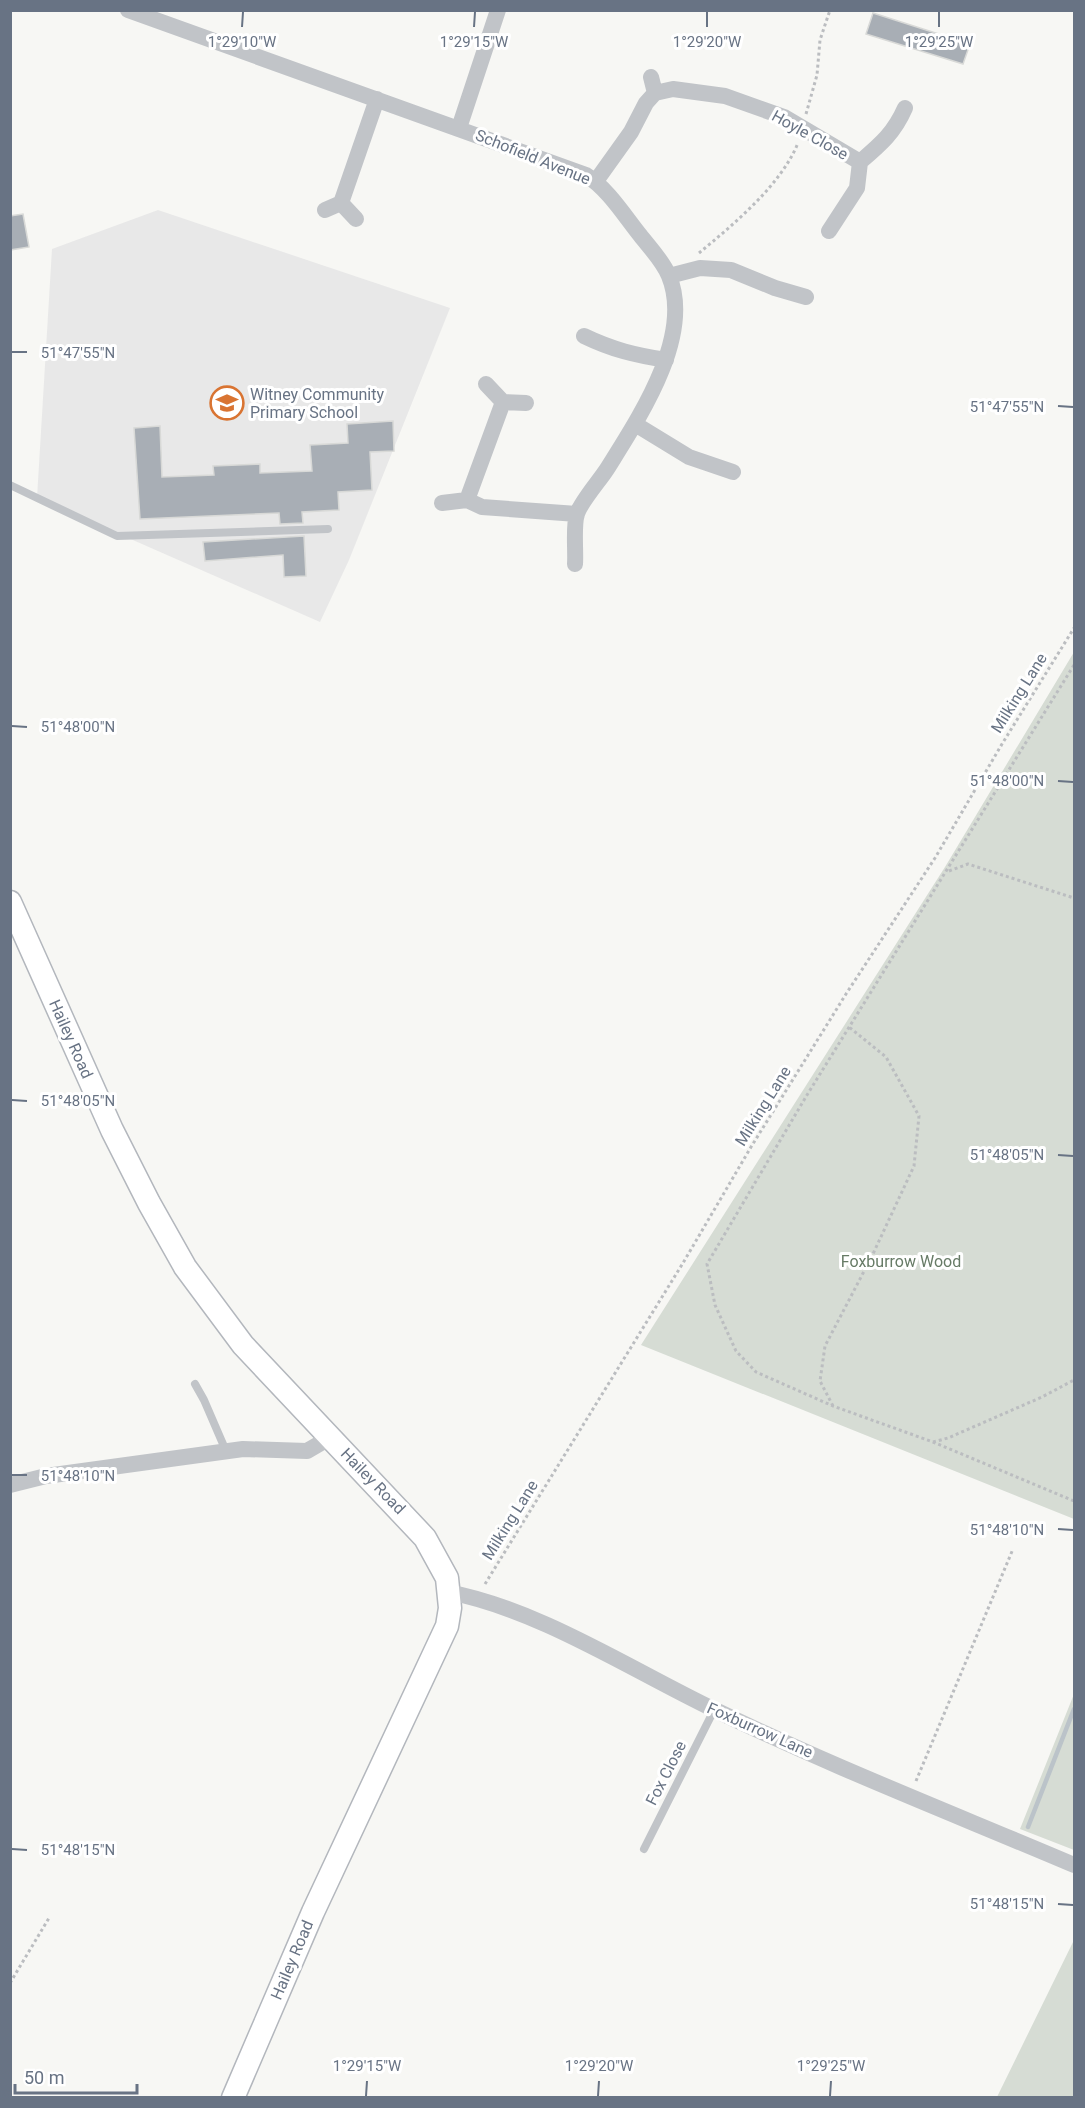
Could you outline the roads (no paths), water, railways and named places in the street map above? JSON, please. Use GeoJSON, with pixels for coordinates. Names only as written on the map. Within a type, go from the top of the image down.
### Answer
{"type":"FeatureCollection","features":[{"type":"Feature","properties":{"kind":"main road","name":"Hailey Road"},"geometry":{"type":"LineString","coordinates":[[10,902],[112,1130],[148,1203],[185,1267],[243,1345],[425,1538],[447,1578],[450,1608],[447,1626],[313,1912],[233,2097]]}},
{"type":"Feature","properties":{"kind":"street","name":"Schofield Avenue"},"geometry":{"type":"LineString","coordinates":[[129,10],[459,128],[586,175],[596,181],[657,257],[669,276],[674,295],[674,318],[666,360],[634,424],[577,514]]}},
{"type":"Feature","properties":{"kind":"street","name":"Schofield Avenue"},"geometry":{"type":"LineString","coordinates":[[459,128],[498,10]]}},
{"type":"Feature","properties":{"kind":"street","name":"Hoyle Close"},"geometry":{"type":"LineString","coordinates":[[596,181],[620,149],[646,103],[653,85],[725,96],[784,117],[860,162]]}},
{"type":"Feature","properties":{"kind":"street"},"geometry":{"type":"LineString","coordinates":[[325,210],[341,203],[377,99]]}},
{"type":"Feature","properties":{"kind":"street","name":"Hoyle Close"},"geometry":{"type":"LineString","coordinates":[[829,231],[857,188],[860,162],[886,140],[897,125],[905,108]]}},
{"type":"Feature","properties":{"kind":"street"},"geometry":{"type":"LineString","coordinates":[[341,203],[356,219]]}},
{"type":"Feature","properties":{"kind":"street"},"geometry":{"type":"LineString","coordinates":[[669,276],[700,268],[731,270],[775,288],[806,297]]}},
{"type":"Feature","properties":{"kind":"street"},"geometry":{"type":"LineString","coordinates":[[584,336],[612,349],[666,360]]}},
{"type":"Feature","properties":{"kind":"street"},"geometry":{"type":"LineString","coordinates":[[486,384],[503,402],[526,403]]}},
{"type":"Feature","properties":{"kind":"street"},"geometry":{"type":"LineString","coordinates":[[467,500],[503,402]]}},
{"type":"Feature","properties":{"kind":"street"},"geometry":{"type":"LineString","coordinates":[[634,424],[689,457],[733,472]]}},
{"type":"Feature","properties":{"kind":"street"},"geometry":{"type":"LineString","coordinates":[[442,504],[467,500],[482,507],[577,514],[575,564]]}},
{"type":"Feature","properties":{"kind":"street"},"geometry":{"type":"LineString","coordinates":[[10,1485],[46,1476],[243,1449],[308,1451],[331,1437]]}},
{"type":"Feature","properties":{"kind":"street","name":"Foxburrow Lane"},"geometry":{"type":"LineString","coordinates":[[448,1592],[476,1598],[540,1622],[714,1710],[908,1796],[1074,1865]]}},
{"type":"Feature","properties":{"kind":"lane"},"geometry":{"type":"LineString","coordinates":[[10,485],[117,536],[328,529]]}},
{"type":"Feature","properties":{"kind":"lane"},"geometry":{"type":"LineString","coordinates":[[195,1384],[226,1451]]}},
{"type":"Feature","properties":{"kind":"lane","name":"Fox Close"},"geometry":{"type":"LineString","coordinates":[[644,1849],[714,1710]]}},
{"type":"Feature","properties":{"kind":"waterway"},"geometry":{"type":"LineString","coordinates":[[1028,1827],[1074,1709]]}},
{"type":"Feature","properties":{"kind":"place","name":"Witney Community Primary School"},"geometry":{"type":"Point","coordinates":[227,403]}},
{"type":"Feature","properties":{"kind":"park label","name":"Foxburrow Wood"},"geometry":{"type":"Point","coordinates":[901,1261]}}]}
